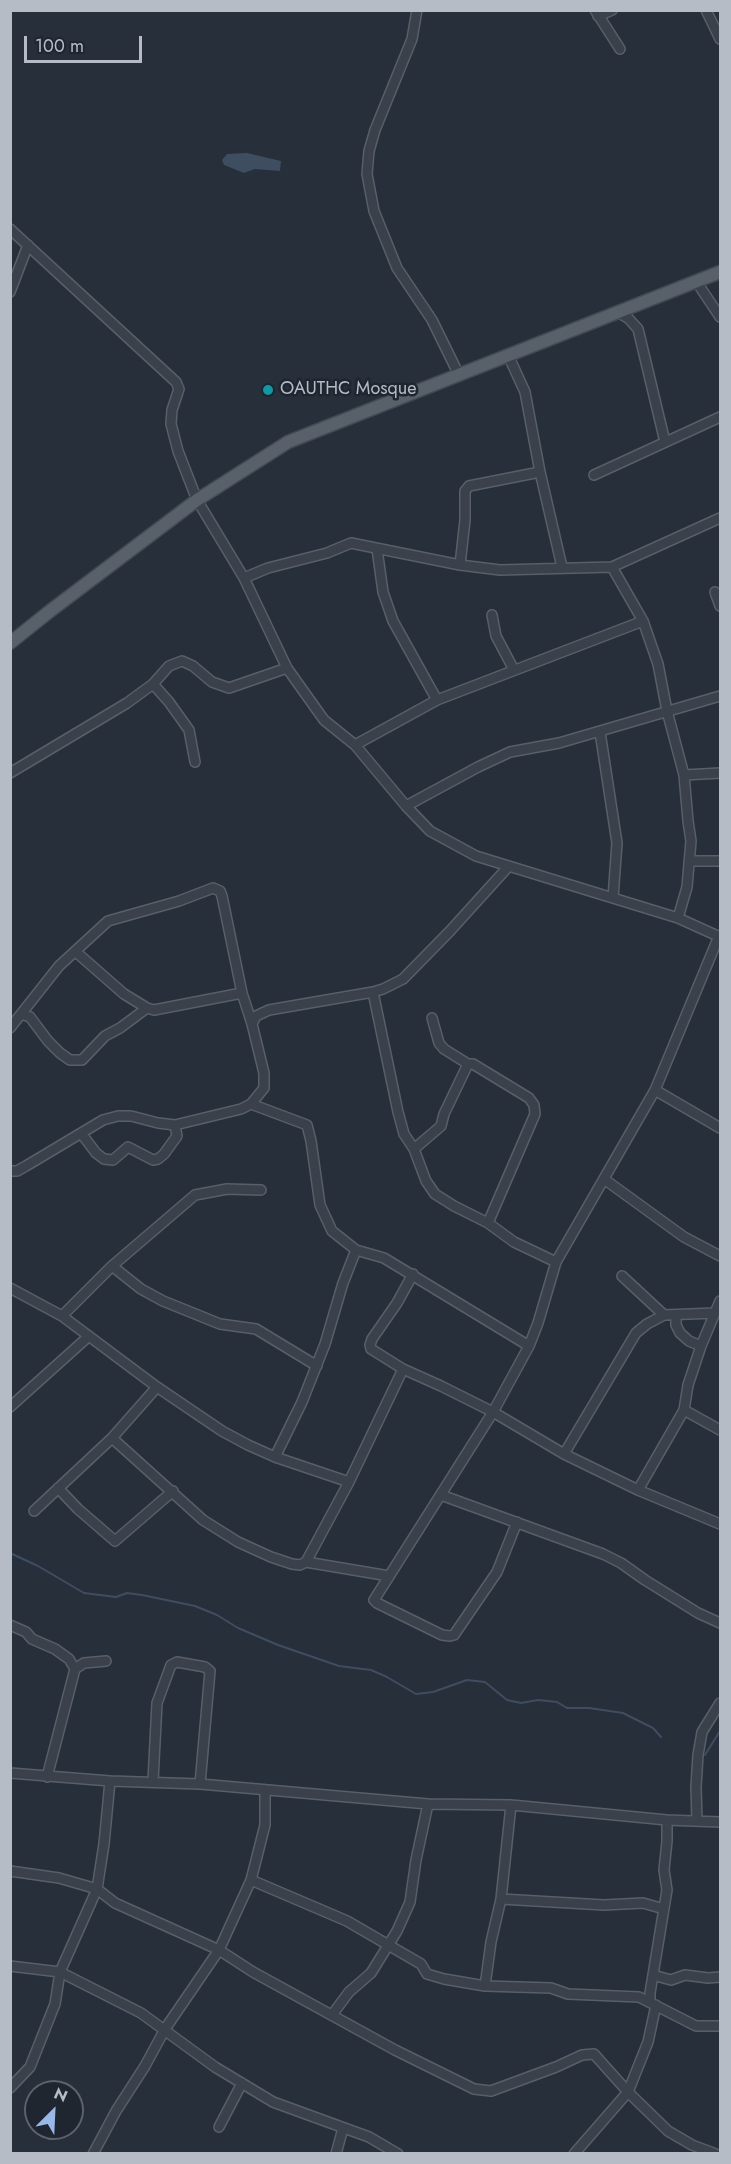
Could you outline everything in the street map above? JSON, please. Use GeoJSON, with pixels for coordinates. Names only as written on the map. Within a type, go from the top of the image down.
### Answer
{"type":"FeatureCollection","features":[{"type":"Feature","properties":{"kind":"main road"},"geometry":{"type":"LineString","coordinates":[[10,643],[197,500],[288,442],[720,272]]}},
{"type":"Feature","properties":{"kind":"street"},"geometry":{"type":"LineString","coordinates":[[417,10],[412,39],[375,130],[369,151],[367,174],[374,211],[397,268],[432,320],[459,375]]}},
{"type":"Feature","properties":{"kind":"street"},"geometry":{"type":"LineString","coordinates":[[612,10],[596,13],[620,50]]}},
{"type":"Feature","properties":{"kind":"street"},"geometry":{"type":"LineString","coordinates":[[706,10],[720,39]]}},
{"type":"Feature","properties":{"kind":"street"},"geometry":{"type":"LineString","coordinates":[[10,229],[176,382],[179,389],[172,410],[171,424],[178,451],[197,500],[244,578],[287,668],[324,720],[355,745],[430,831],[453,845],[508,867],[678,918],[720,937],[655,1090],[556,1262],[529,1347],[493,1412],[374,1600],[442,1635],[454,1635],[497,1572],[517,1522]]}},
{"type":"Feature","properties":{"kind":"street"},"geometry":{"type":"LineString","coordinates":[[10,292],[28,245]]}},
{"type":"Feature","properties":{"kind":"street"},"geometry":{"type":"LineString","coordinates":[[696,281],[720,317]]}},
{"type":"Feature","properties":{"kind":"street"},"geometry":{"type":"LineString","coordinates":[[619,313],[628,318],[638,329],[665,442]]}},
{"type":"Feature","properties":{"kind":"street"},"geometry":{"type":"LineString","coordinates":[[508,355],[525,393],[562,567]]}},
{"type":"Feature","properties":{"kind":"street"},"geometry":{"type":"LineString","coordinates":[[594,475],[720,417]]}},
{"type":"Feature","properties":{"kind":"street"},"geometry":{"type":"LineString","coordinates":[[460,565],[465,520],[465,491],[469,486],[540,472]]}},
{"type":"Feature","properties":{"kind":"street"},"geometry":{"type":"LineString","coordinates":[[244,578],[268,568],[327,553],[351,543],[460,565],[500,570],[612,567],[720,518]]}},
{"type":"Feature","properties":{"kind":"street"},"geometry":{"type":"LineString","coordinates":[[377,549],[383,592],[393,621],[437,700]]}},
{"type":"Feature","properties":{"kind":"street"},"geometry":{"type":"LineString","coordinates":[[612,567],[643,621],[658,664],[667,711],[684,775],[691,841],[687,887],[678,918]]}},
{"type":"Feature","properties":{"kind":"street"},"geometry":{"type":"LineString","coordinates":[[715,592],[720,606]]}},
{"type":"Feature","properties":{"kind":"street"},"geometry":{"type":"LineString","coordinates":[[492,615],[495,636],[514,670]]}},
{"type":"Feature","properties":{"kind":"street"},"geometry":{"type":"LineString","coordinates":[[355,745],[437,700],[643,621]]}},
{"type":"Feature","properties":{"kind":"street"},"geometry":{"type":"LineString","coordinates":[[10,772],[126,703],[153,684],[170,666],[182,661],[193,666],[212,682],[229,688],[287,668]]}},
{"type":"Feature","properties":{"kind":"street"},"geometry":{"type":"LineString","coordinates":[[153,684],[189,730],[195,762]]}},
{"type":"Feature","properties":{"kind":"street"},"geometry":{"type":"LineString","coordinates":[[406,806],[510,752],[559,744],[720,696]]}},
{"type":"Feature","properties":{"kind":"street"},"geometry":{"type":"LineString","coordinates":[[600,732],[617,843],[613,898]]}},
{"type":"Feature","properties":{"kind":"street"},"geometry":{"type":"LineString","coordinates":[[684,775],[720,772]]}},
{"type":"Feature","properties":{"kind":"street"},"geometry":{"type":"LineString","coordinates":[[689,861],[720,861]]}},
{"type":"Feature","properties":{"kind":"street"},"geometry":{"type":"LineString","coordinates":[[252,1024],[256,1016],[269,1010],[373,992],[404,979],[508,867]]}},
{"type":"Feature","properties":{"kind":"street"},"geometry":{"type":"LineString","coordinates":[[10,1028],[59,966],[108,921],[179,901],[213,888],[220,891],[222,896],[242,993],[264,1073],[264,1088],[251,1104],[241,1109],[175,1125],[131,1116],[118,1116],[103,1120],[17,1171],[10,1171]]}},
{"type":"Feature","properties":{"kind":"street"},"geometry":{"type":"LineString","coordinates":[[76,952],[124,994],[154,1010],[242,993]]}},
{"type":"Feature","properties":{"kind":"street"},"geometry":{"type":"LineString","coordinates":[[373,992],[404,1134],[414,1149],[426,1180],[435,1194],[488,1223],[514,1242],[556,1262]]}},
{"type":"Feature","properties":{"kind":"street"},"geometry":{"type":"LineString","coordinates":[[21,1014],[30,1017],[60,1053],[70,1060],[82,1060],[105,1036],[147,1008]]}},
{"type":"Feature","properties":{"kind":"street"},"geometry":{"type":"LineString","coordinates":[[432,1018],[439,1043],[444,1049],[529,1098],[534,1104],[535,1114],[488,1223]]}},
{"type":"Feature","properties":{"kind":"street"},"geometry":{"type":"LineString","coordinates":[[414,1149],[441,1126],[444,1114],[468,1064]]}},
{"type":"Feature","properties":{"kind":"street"},"geometry":{"type":"LineString","coordinates":[[655,1090],[720,1128]]}},
{"type":"Feature","properties":{"kind":"street"},"geometry":{"type":"LineString","coordinates":[[251,1104],[307,1125],[312,1141],[320,1205],[332,1230],[356,1250],[384,1258],[413,1274],[529,1347]]}},
{"type":"Feature","properties":{"kind":"street"},"geometry":{"type":"LineString","coordinates":[[81,1133],[96,1153],[104,1159],[113,1160],[128,1147],[153,1160],[164,1154],[177,1136],[175,1125]]}},
{"type":"Feature","properties":{"kind":"street"},"geometry":{"type":"LineString","coordinates":[[604,1179],[684,1237],[720,1257]]}},
{"type":"Feature","properties":{"kind":"street"},"geometry":{"type":"LineString","coordinates":[[62,1316],[112,1266],[195,1195],[227,1189],[261,1190]]}},
{"type":"Feature","properties":{"kind":"street"},"geometry":{"type":"LineString","coordinates":[[275,1456],[317,1366],[343,1283],[356,1250]]}},
{"type":"Feature","properties":{"kind":"street"},"geometry":{"type":"LineString","coordinates":[[112,1266],[141,1289],[163,1301],[220,1324],[256,1329],[317,1366]]}},
{"type":"Feature","properties":{"kind":"street"},"geometry":{"type":"LineString","coordinates":[[413,1274],[370,1345],[371,1349],[403,1369],[493,1412],[564,1454],[638,1490],[720,1524]]}},
{"type":"Feature","properties":{"kind":"street"},"geometry":{"type":"LineString","coordinates":[[621,1276],[664,1315]]}},
{"type":"Feature","properties":{"kind":"street"},"geometry":{"type":"LineString","coordinates":[[10,1288],[62,1316],[157,1387],[222,1431],[275,1456],[349,1482]]}},
{"type":"Feature","properties":{"kind":"street"},"geometry":{"type":"LineString","coordinates":[[638,1490],[684,1410],[688,1384],[720,1301]]}},
{"type":"Feature","properties":{"kind":"street"},"geometry":{"type":"LineString","coordinates":[[564,1454],[636,1333],[664,1315],[716,1313]]}},
{"type":"Feature","properties":{"kind":"street"},"geometry":{"type":"LineString","coordinates":[[676,1315],[676,1325],[680,1333],[689,1341],[701,1346]]}},
{"type":"Feature","properties":{"kind":"street"},"geometry":{"type":"LineString","coordinates":[[10,1407],[89,1336]]}},
{"type":"Feature","properties":{"kind":"street"},"geometry":{"type":"LineString","coordinates":[[306,1562],[349,1482],[403,1369]]}},
{"type":"Feature","properties":{"kind":"street"},"geometry":{"type":"LineString","coordinates":[[34,1511],[112,1438],[157,1387]]}},
{"type":"Feature","properties":{"kind":"street"},"geometry":{"type":"LineString","coordinates":[[684,1410],[720,1430]]}},
{"type":"Feature","properties":{"kind":"street"},"geometry":{"type":"LineString","coordinates":[[112,1438],[203,1520],[238,1542],[270,1557],[292,1564],[306,1562],[389,1576]]}},
{"type":"Feature","properties":{"kind":"street"},"geometry":{"type":"LineString","coordinates":[[58,1488],[115,1541],[173,1491]]}},
{"type":"Feature","properties":{"kind":"street"},"geometry":{"type":"LineString","coordinates":[[441,1495],[603,1554],[621,1563],[689,1608],[720,1623]]}},
{"type":"Feature","properties":{"kind":"street"},"geometry":{"type":"LineString","coordinates":[[10,1625],[26,1632],[32,1639],[55,1649],[69,1659],[75,1669]]}},
{"type":"Feature","properties":{"kind":"street"},"geometry":{"type":"LineString","coordinates":[[47,1777],[75,1669],[84,1663],[106,1661]]}},
{"type":"Feature","properties":{"kind":"street"},"geometry":{"type":"LineString","coordinates":[[153,1781],[157,1703],[171,1665],[177,1662],[205,1667],[210,1671],[200,1784]]}},
{"type":"Feature","properties":{"kind":"street"},"geometry":{"type":"LineString","coordinates":[[697,1821],[696,1787],[702,1732],[720,1702]]}},
{"type":"Feature","properties":{"kind":"street"},"geometry":{"type":"LineString","coordinates":[[10,1773],[110,1781],[200,1784],[428,1804],[562,1808],[667,1820],[720,1822]]}},
{"type":"Feature","properties":{"kind":"street"},"geometry":{"type":"LineString","coordinates":[[10,2088],[14,2077],[30,2067],[55,2004],[60,1972],[97,1889],[110,1781]]}},
{"type":"Feature","properties":{"kind":"street"},"geometry":{"type":"LineString","coordinates":[[93,2154],[165,2029],[219,1950],[251,1880],[265,1825],[265,1790]]}},
{"type":"Feature","properties":{"kind":"street"},"geometry":{"type":"LineString","coordinates":[[332,2015],[349,1992],[371,1973],[390,1944],[410,1902],[428,1804]]}},
{"type":"Feature","properties":{"kind":"street"},"geometry":{"type":"LineString","coordinates":[[485,1986],[491,1942],[501,1899],[511,1805]]}},
{"type":"Feature","properties":{"kind":"street"},"geometry":{"type":"LineString","coordinates":[[574,2154],[628,2092],[648,2042],[653,1975],[666,1890],[664,1870],[668,1841],[667,1820]]}},
{"type":"Feature","properties":{"kind":"street"},"geometry":{"type":"LineString","coordinates":[[10,1871],[58,1878],[97,1889],[115,1904],[219,1950],[254,1972],[395,2050],[474,2089],[491,2091],[582,2055],[594,2054],[628,2092],[668,2131],[692,2145],[716,2154]]}},
{"type":"Feature","properties":{"kind":"street"},"geometry":{"type":"LineString","coordinates":[[251,1880],[347,1921],[422,1964],[427,1974],[444,1980],[485,1986],[551,1988],[568,1994],[639,1996],[652,2000],[696,2026],[720,2026]]}},
{"type":"Feature","properties":{"kind":"street"},"geometry":{"type":"LineString","coordinates":[[501,1899],[627,1906],[643,1903],[664,1909]]}},
{"type":"Feature","properties":{"kind":"street"},"geometry":{"type":"LineString","coordinates":[[10,1966],[60,1972],[141,2013],[215,2067],[273,2102],[369,2136],[398,2154]]}},
{"type":"Feature","properties":{"kind":"street"},"geometry":{"type":"LineString","coordinates":[[653,1975],[672,1980],[685,1975],[720,1977]]}},
{"type":"Feature","properties":{"kind":"street"},"geometry":{"type":"LineString","coordinates":[[219,2127],[242,2083]]}},
{"type":"Feature","properties":{"kind":"street"},"geometry":{"type":"LineString","coordinates":[[336,2154],[343,2128]]}},
{"type":"Feature","properties":{"kind":"street"},"geometry":{"type":"LineString","coordinates":[[685,2154],[692,2145]]}},
{"type":"Feature","properties":{"kind":"water"},"geometry":{"type":"Polygon","coordinates":[[[247,153],[281,161],[280,171],[255,169],[244,173],[224,165],[222,160],[227,154],[247,153]]]}},
{"type":"Feature","properties":{"kind":"waterway"},"geometry":{"type":"LineString","coordinates":[[10,1553],[38,1566],[84,1593],[116,1597],[127,1593],[195,1606],[278,1645],[339,1666],[371,1670],[416,1694],[433,1692],[467,1680],[485,1682],[507,1700],[521,1703],[538,1700],[557,1702],[567,1708],[589,1708],[623,1713],[653,1728],[661,1737]]}},
{"type":"Feature","properties":{"kind":"waterway"},"geometry":{"type":"LineString","coordinates":[[705,1755],[720,1731]]}},
{"type":"Feature","properties":{"kind":"place","name":"OAUTHC Mosque"},"geometry":{"type":"Point","coordinates":[268,390]}}]}
